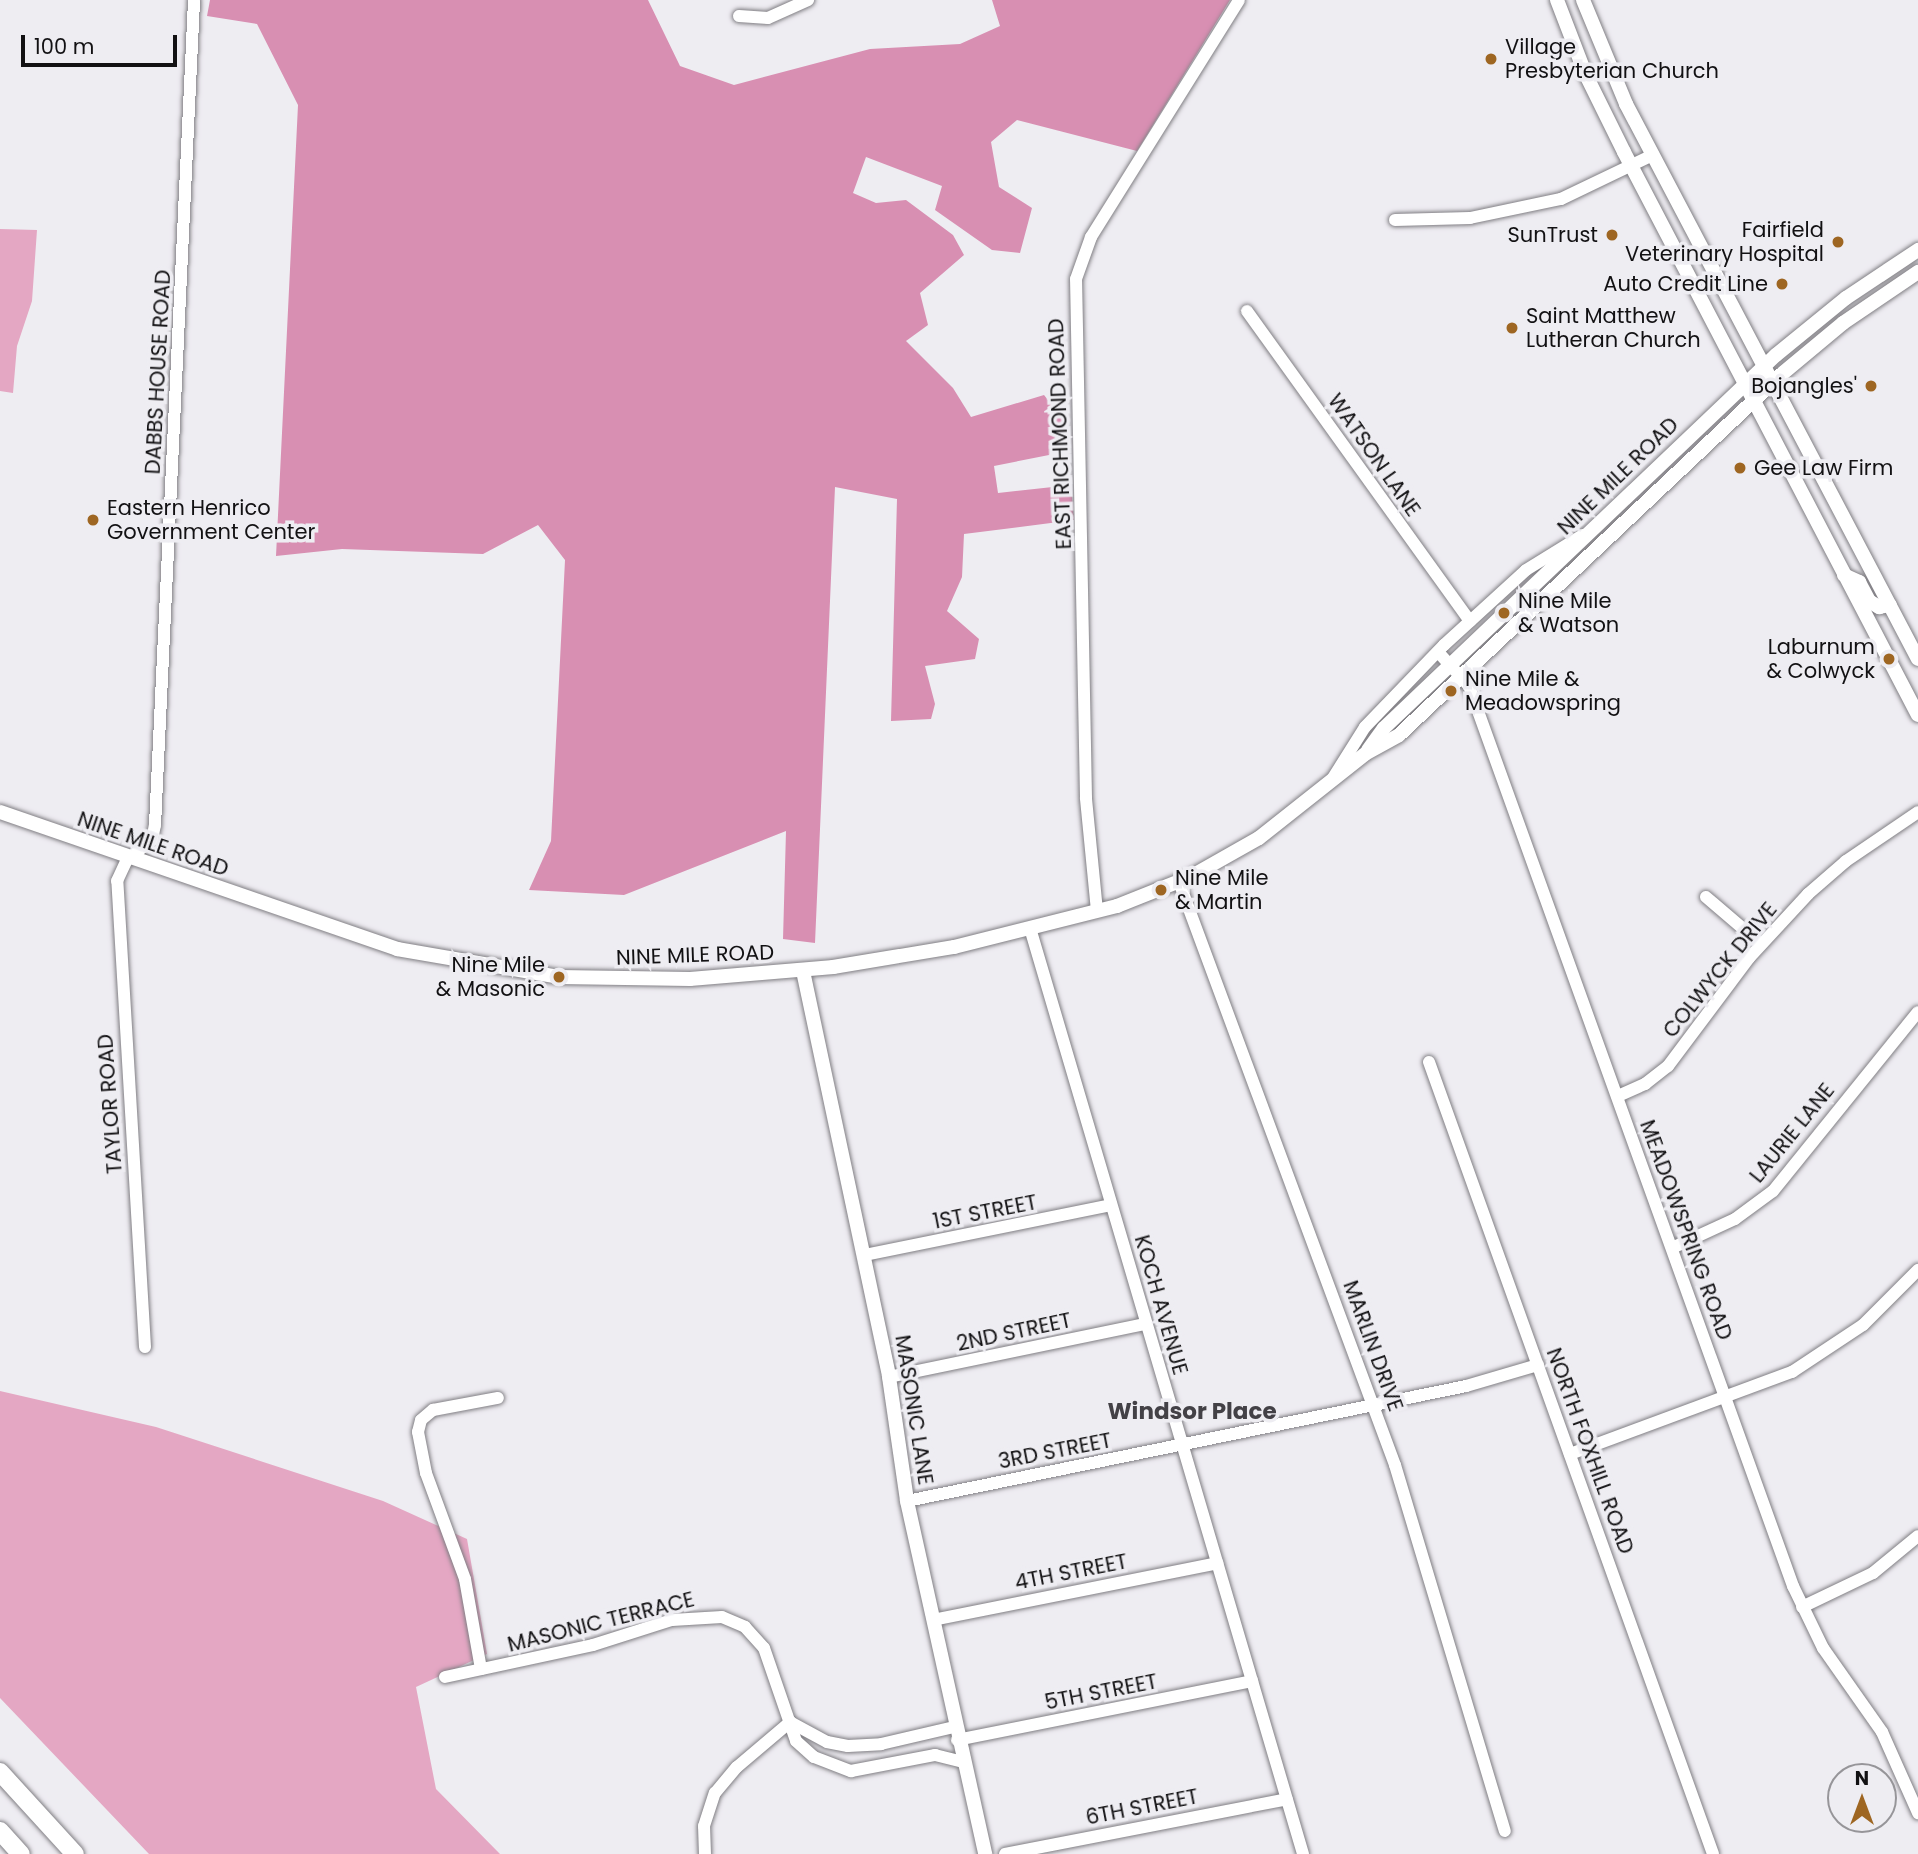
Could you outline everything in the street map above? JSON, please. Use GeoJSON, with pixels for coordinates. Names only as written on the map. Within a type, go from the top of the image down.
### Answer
{"type":"FeatureCollection","features":[{"type":"Feature","properties":{"kind":"highway"},"geometry":{"type":"LineString","coordinates":[[0,1772],[75,1854]]}},
{"type":"Feature","properties":{"kind":"highway"},"geometry":{"type":"LineString","coordinates":[[0,1831],[21,1854]]}},
{"type":"Feature","properties":{"kind":"main road"},"geometry":{"type":"LineString","coordinates":[[1557,0],[1585,73],[1918,715]]}},
{"type":"Feature","properties":{"kind":"main road"},"geometry":{"type":"LineString","coordinates":[[1583,0],[1610,68],[1653,155],[1918,659]]}},
{"type":"Feature","properties":{"kind":"main road","name":"NINE MILE ROAD"},"geometry":{"type":"LineString","coordinates":[[1366,754],[1384,728],[1763,367],[1830,310],[1918,250]]}},
{"type":"Feature","properties":{"kind":"main road","name":"NINE MILE ROAD"},"geometry":{"type":"LineString","coordinates":[[0,812],[127,860],[397,949],[452,962],[559,977],[611,979],[803,971],[954,947],[1097,911],[1179,881],[1259,838],[1329,786],[1366,754],[1399,735],[1463,678],[1772,383],[1843,323],[1918,272]]}},
{"type":"Feature","properties":{"kind":"main road"},"geometry":{"type":"LineString","coordinates":[[1844,575],[1859,582],[1869,601],[1879,607],[1890,605]]}},
{"type":"Feature","properties":{"kind":"main road","name":"MASONIC LANE"},"geometry":{"type":"LineString","coordinates":[[803,971],[890,1377],[907,1501],[956,1734],[985,1854]]}},
{"type":"Feature","properties":{"kind":"street","name":"DABBS HOUSE ROAD"},"geometry":{"type":"LineString","coordinates":[[127,860],[152,840],[155,825],[194,0]]}},
{"type":"Feature","properties":{"kind":"street"},"geometry":{"type":"LineString","coordinates":[[739,16],[768,18],[808,0]]}},
{"type":"Feature","properties":{"kind":"street","name":"EAST RICHMOND ROAD"},"geometry":{"type":"LineString","coordinates":[[1097,911],[1086,798],[1076,279],[1091,237],[1238,0]]}},
{"type":"Feature","properties":{"kind":"street"},"geometry":{"type":"LineString","coordinates":[[1395,220],[1506,212],[1561,199],[1653,155]]}},
{"type":"Feature","properties":{"kind":"street","name":"WATSON LANE"},"geometry":{"type":"LineString","coordinates":[[1247,311],[1470,621]]}},
{"type":"Feature","properties":{"kind":"street"},"geometry":{"type":"LineString","coordinates":[[1329,786],[1365,727],[1438,652],[1532,565],[1590,533]]}},
{"type":"Feature","properties":{"kind":"street","name":"MEADOWSPRING ROAD"},"geometry":{"type":"LineString","coordinates":[[1438,652],[1463,678],[1618,1096],[1802,1607],[1822,1648],[1882,1732],[1918,1813]]}},
{"type":"Feature","properties":{"kind":"street","name":"COLWYCK DRIVE"},"geometry":{"type":"LineString","coordinates":[[1618,1096],[1646,1084],[1668,1066],[1761,944],[1831,873],[1918,812]]}},
{"type":"Feature","properties":{"kind":"street","name":"TAYLOR ROAD"},"geometry":{"type":"LineString","coordinates":[[127,860],[117,881],[145,1347]]}},
{"type":"Feature","properties":{"kind":"street","name":"MARLIN DRIVE"},"geometry":{"type":"LineString","coordinates":[[1179,881],[1373,1404],[1505,1831]]}},
{"type":"Feature","properties":{"kind":"street"},"geometry":{"type":"LineString","coordinates":[[1706,897],[1761,944]]}},
{"type":"Feature","properties":{"kind":"street","name":"KOCH AVENUE"},"geometry":{"type":"LineString","coordinates":[[1030,928],[1303,1854]]}},
{"type":"Feature","properties":{"kind":"street","name":"LAURIE LANE"},"geometry":{"type":"LineString","coordinates":[[1672,1248],[1735,1219],[1773,1191],[1891,1041],[1918,1013]]}},
{"type":"Feature","properties":{"kind":"street","name":"NORTH FOXHILL ROAD"},"geometry":{"type":"LineString","coordinates":[[1429,1062],[1713,1854]]}},
{"type":"Feature","properties":{"kind":"street","name":"1ST STREET"},"geometry":{"type":"LineString","coordinates":[[865,1255],[1111,1205]]}},
{"type":"Feature","properties":{"kind":"street"},"geometry":{"type":"LineString","coordinates":[[1570,1454],[1782,1377],[1828,1351],[1883,1308],[1918,1270]]}},
{"type":"Feature","properties":{"kind":"street","name":"2ND STREET"},"geometry":{"type":"LineString","coordinates":[[890,1377],[1146,1324]]}},
{"type":"Feature","properties":{"kind":"street","name":"3RD STREET"},"geometry":{"type":"LineString","coordinates":[[907,1501],[1466,1386],[1538,1366]]}},
{"type":"Feature","properties":{"kind":"street","name":"MASONIC TERRACE"},"geometry":{"type":"LineString","coordinates":[[481,1669],[465,1579],[426,1473],[418,1432],[421,1420],[433,1410],[498,1398]]}},
{"type":"Feature","properties":{"kind":"street"},"geometry":{"type":"LineString","coordinates":[[1802,1607],[1873,1573],[1918,1536]]}},
{"type":"Feature","properties":{"kind":"street","name":"4TH STREET"},"geometry":{"type":"LineString","coordinates":[[933,1620],[1217,1563]]}},
{"type":"Feature","properties":{"kind":"street","name":"MASONIC TERRACE"},"geometry":{"type":"LineString","coordinates":[[445,1677],[593,1646],[672,1620],[722,1617],[745,1627],[764,1648],[800,1746],[843,1770],[935,1755],[964,1762]]}},
{"type":"Feature","properties":{"kind":"street","name":"5TH STREET"},"geometry":{"type":"LineString","coordinates":[[956,1734],[1252,1681]]}},
{"type":"Feature","properties":{"kind":"street"},"geometry":{"type":"LineString","coordinates":[[705,1854],[704,1826],[715,1793],[737,1767],[790,1722],[827,1742],[848,1746],[956,1734]]}},
{"type":"Feature","properties":{"kind":"street","name":"6TH STREET"},"geometry":{"type":"LineString","coordinates":[[1005,1854],[1287,1799]]}},
{"type":"Feature","properties":{"kind":"shaded area"},"geometry":{"type":"Polygon","coordinates":[[[210,0],[648,0],[680,66],[734,85],[870,49],[960,44],[1000,26],[992,0],[1230,0],[1137,151],[1017,120],[991,142],[999,187],[1032,208],[1020,253],[992,250],[935,210],[942,186],[866,157],[853,193],[876,203],[906,200],[953,235],[964,255],[920,293],[928,325],[906,341],[953,388],[971,417],[1044,395],[1066,423],[1049,455],[994,466],[998,493],[1071,485],[1074,520],[964,534],[962,577],[947,611],[979,639],[975,659],[925,666],[935,704],[931,719],[891,721],[897,499],[835,487],[815,943],[783,939],[786,831],[624,895],[529,890],[551,841],[565,560],[538,525],[483,554],[342,549],[276,556],[298,105],[257,24],[207,16],[210,0]]]}},
{"type":"Feature","properties":{"kind":"shaded area"},"geometry":{"type":"Polygon","coordinates":[[[0,229],[37,230],[32,301],[17,346],[13,393],[0,391],[0,229]]]}},
{"type":"Feature","properties":{"kind":"shaded area"},"geometry":{"type":"Polygon","coordinates":[[[0,1391],[156,1427],[383,1501],[467,1539],[487,1654],[416,1687],[436,1789],[500,1854],[149,1854],[0,1698],[0,1391]]]}},
{"type":"Feature","properties":{"kind":"place","name":"Village Presbyterian Church"},"geometry":{"type":"Point","coordinates":[1491,59]}},
{"type":"Feature","properties":{"kind":"place","name":"SunTrust"},"geometry":{"type":"Point","coordinates":[1612,235]}},
{"type":"Feature","properties":{"kind":"place","name":"Fairfield Veterinary Hospital"},"geometry":{"type":"Point","coordinates":[1838,242]}},
{"type":"Feature","properties":{"kind":"place","name":"Auto Credit Line"},"geometry":{"type":"Point","coordinates":[1782,284]}},
{"type":"Feature","properties":{"kind":"place","name":"Saint Matthew Lutheran Church"},"geometry":{"type":"Point","coordinates":[1512,328]}},
{"type":"Feature","properties":{"kind":"place","name":"Bojangles'"},"geometry":{"type":"Point","coordinates":[1871,386]}},
{"type":"Feature","properties":{"kind":"place","name":"Gee Law Firm"},"geometry":{"type":"Point","coordinates":[1740,468]}},
{"type":"Feature","properties":{"kind":"place","name":"Eastern Henrico Government Center"},"geometry":{"type":"Point","coordinates":[93,520]}},
{"type":"Feature","properties":{"kind":"place","name":"Nine Mile & Watson"},"geometry":{"type":"Point","coordinates":[1504,613]}},
{"type":"Feature","properties":{"kind":"place","name":"Laburnum & Colwyck"},"geometry":{"type":"Point","coordinates":[1889,659]}},
{"type":"Feature","properties":{"kind":"place","name":"Nine Mile & Meadowspring"},"geometry":{"type":"Point","coordinates":[1451,691]}},
{"type":"Feature","properties":{"kind":"place","name":"Nine Mile & Martin"},"geometry":{"type":"Point","coordinates":[1161,890]}},
{"type":"Feature","properties":{"kind":"place","name":"Nine Mile & Masonic"},"geometry":{"type":"Point","coordinates":[559,977]}},
{"type":"Feature","properties":{"kind":"district","name":"Windsor Place"},"geometry":{"type":"Point","coordinates":[1192,1411]}}]}
